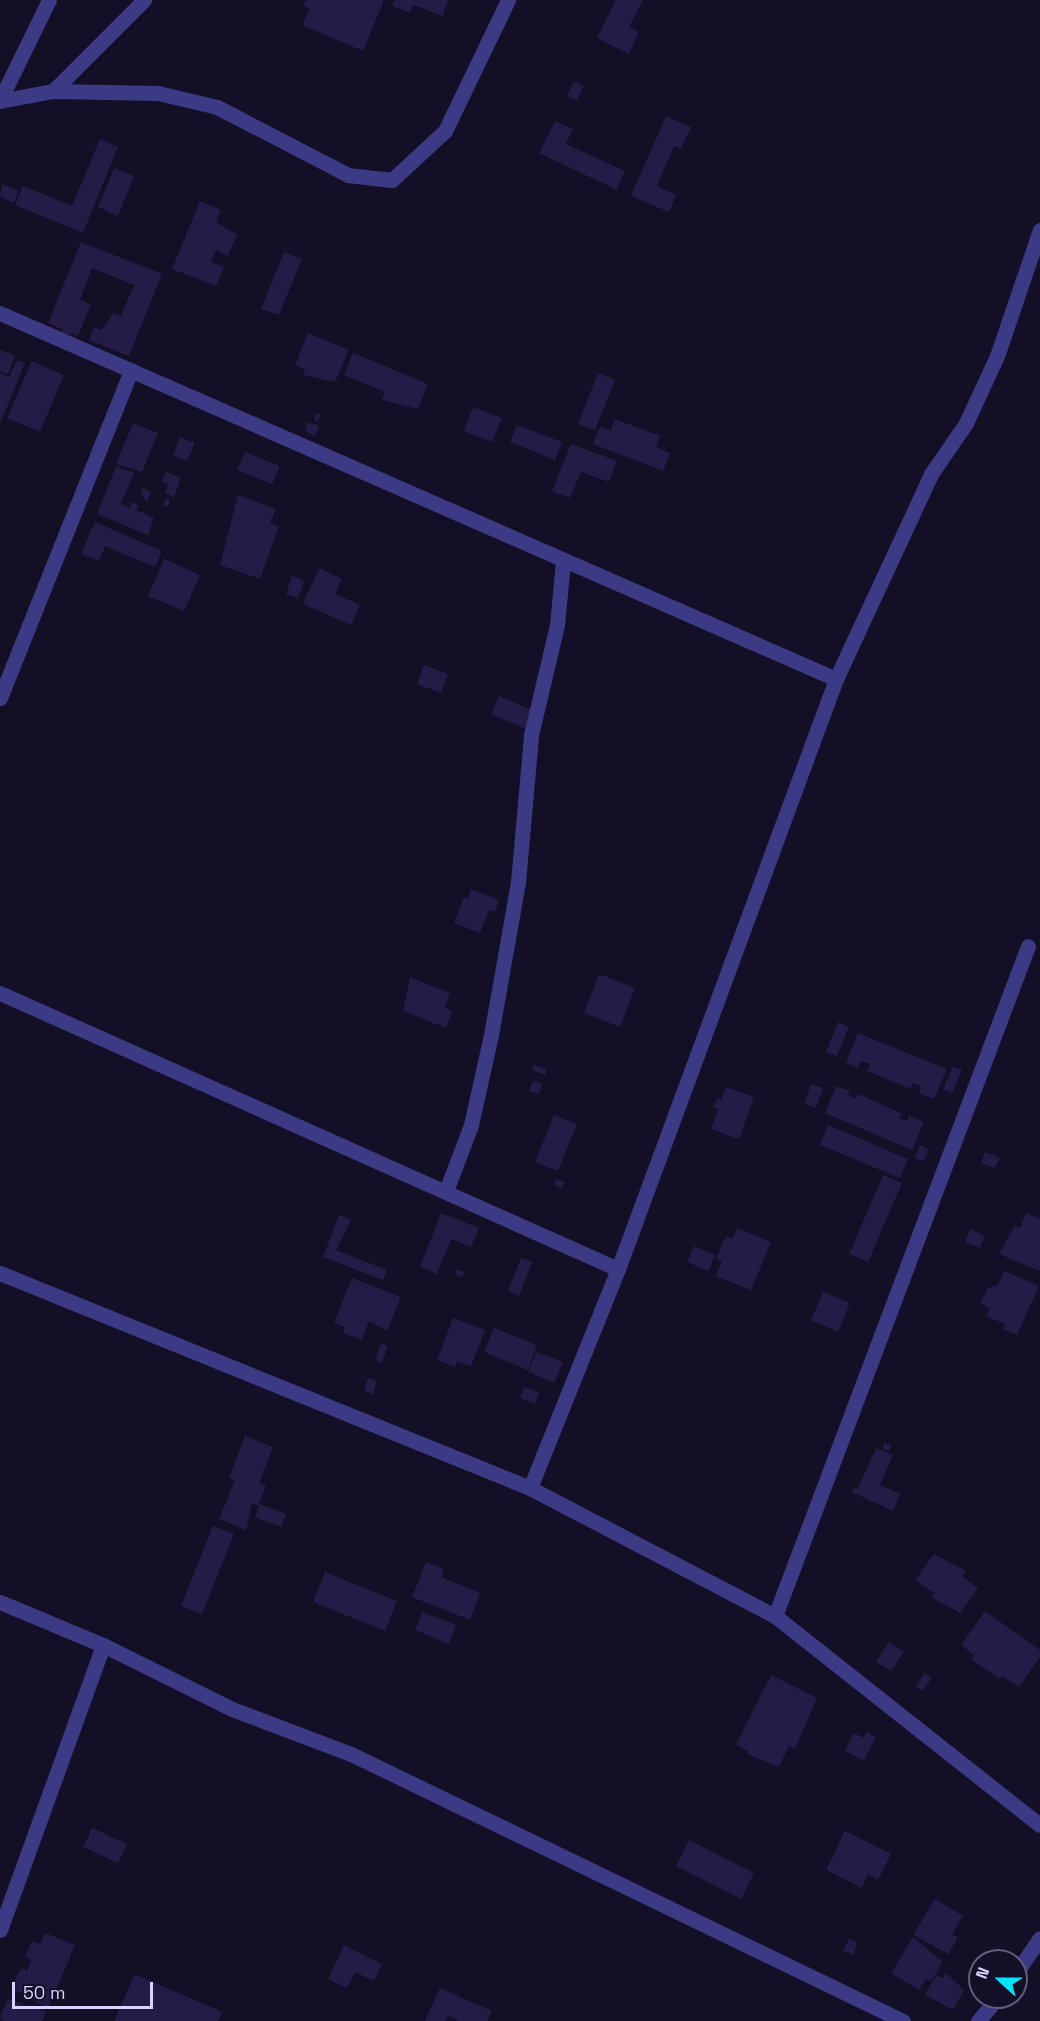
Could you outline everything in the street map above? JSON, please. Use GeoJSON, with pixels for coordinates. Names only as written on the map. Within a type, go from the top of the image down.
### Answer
{"type":"FeatureCollection","features":[{"type":"Feature","properties":{"kind":"street"},"geometry":{"type":"LineString","coordinates":[[0,100],[49,0]]}},
{"type":"Feature","properties":{"kind":"street"},"geometry":{"type":"LineString","coordinates":[[53,91],[144,0]]}},
{"type":"Feature","properties":{"kind":"street"},"geometry":{"type":"LineString","coordinates":[[0,100],[53,91],[158,93],[217,107],[348,175],[392,180],[445,131],[508,0]]}},
{"type":"Feature","properties":{"kind":"street"},"geometry":{"type":"LineString","coordinates":[[530,1488],[618,1269],[836,679],[931,474],[966,423],[997,356],[1040,230]]}},
{"type":"Feature","properties":{"kind":"street"},"geometry":{"type":"LineString","coordinates":[[0,313],[836,679]]}},
{"type":"Feature","properties":{"kind":"street"},"geometry":{"type":"LineString","coordinates":[[0,698],[131,370]]}},
{"type":"Feature","properties":{"kind":"street"},"geometry":{"type":"LineString","coordinates":[[446,1191],[471,1125],[491,1035],[518,882],[531,735],[557,625],[563,561]]}},
{"type":"Feature","properties":{"kind":"street"},"geometry":{"type":"LineString","coordinates":[[775,1617],[1028,946]]}},
{"type":"Feature","properties":{"kind":"street"},"geometry":{"type":"LineString","coordinates":[[0,993],[618,1269]]}},
{"type":"Feature","properties":{"kind":"street"},"geometry":{"type":"LineString","coordinates":[[0,1273],[530,1488],[775,1617],[1040,1825]]}},
{"type":"Feature","properties":{"kind":"street"},"geometry":{"type":"LineString","coordinates":[[0,1602],[103,1645],[232,1709],[351,1754],[903,2021]]}},
{"type":"Feature","properties":{"kind":"street"},"geometry":{"type":"LineString","coordinates":[[0,1930],[103,1645]]}},
{"type":"Feature","properties":{"kind":"street"},"geometry":{"type":"LineString","coordinates":[[1028,1956],[1040,1938]]}},
{"type":"Feature","properties":{"kind":"building"},"geometry":{"type":"Polygon","coordinates":[[[306,0],[384,0],[363,51],[302,25],[310,9],[303,6],[306,0]]]}},
{"type":"Feature","properties":{"kind":"building"},"geometry":{"type":"Polygon","coordinates":[[[394,0],[448,0],[443,16],[413,5],[410,13],[392,6],[394,0]]]}},
{"type":"Feature","properties":{"kind":"building"},"geometry":{"type":"Polygon","coordinates":[[[616,0],[643,0],[629,27],[639,32],[629,54],[597,38],[616,0]]]}},
{"type":"Feature","properties":{"kind":"building"},"geometry":{"type":"Polygon","coordinates":[[[574,81],[584,86],[577,100],[567,96],[574,81]]]}},
{"type":"Feature","properties":{"kind":"building"},"geometry":{"type":"Polygon","coordinates":[[[666,116],[691,127],[681,149],[674,146],[657,186],[676,195],[669,212],[631,196],[666,116]]]}},
{"type":"Feature","properties":{"kind":"building"},"geometry":{"type":"Polygon","coordinates":[[[555,121],[573,129],[566,144],[625,171],[617,190],[539,153],[555,121]]]}},
{"type":"Feature","properties":{"kind":"building"},"geometry":{"type":"Polygon","coordinates":[[[100,139],[118,147],[83,233],[15,205],[23,186],[72,206],[100,139]]]}},
{"type":"Feature","properties":{"kind":"building"},"geometry":{"type":"Polygon","coordinates":[[[114,168],[134,176],[118,216],[98,207],[114,168]]]}},
{"type":"Feature","properties":{"kind":"building"},"geometry":{"type":"Polygon","coordinates":[[[2,184],[18,191],[14,203],[0,197],[2,184]]]}},
{"type":"Feature","properties":{"kind":"building"},"geometry":{"type":"Polygon","coordinates":[[[200,201],[221,210],[216,222],[237,235],[228,256],[216,250],[211,262],[224,267],[216,286],[172,269],[200,201]]]}},
{"type":"Feature","properties":{"kind":"building"},"geometry":{"type":"Polygon","coordinates":[[[81,242],[162,274],[129,356],[89,340],[94,327],[102,330],[113,313],[121,316],[134,285],[92,268],[80,300],[91,304],[78,336],[71,333],[69,338],[60,334],[62,329],[48,323],[81,242]]]}},
{"type":"Feature","properties":{"kind":"building"},"geometry":{"type":"Polygon","coordinates":[[[284,252],[302,259],[279,315],[261,309],[284,252]]]}},
{"type":"Feature","properties":{"kind":"building"},"geometry":{"type":"Polygon","coordinates":[[[308,333],[349,350],[335,382],[303,375],[305,369],[295,365],[308,333]]]}},
{"type":"Feature","properties":{"kind":"building"},"geometry":{"type":"Polygon","coordinates":[[[0,350],[15,356],[8,374],[0,371],[0,350]]]}},
{"type":"Feature","properties":{"kind":"building"},"geometry":{"type":"Polygon","coordinates":[[[353,353],[428,384],[418,409],[382,400],[385,392],[344,375],[353,353]]]}},
{"type":"Feature","properties":{"kind":"building"},"geometry":{"type":"Polygon","coordinates":[[[17,360],[25,363],[0,424],[0,373],[9,377],[17,360]]]}},
{"type":"Feature","properties":{"kind":"building"},"geometry":{"type":"Polygon","coordinates":[[[32,361],[64,375],[40,432],[7,418],[32,361]]]}},
{"type":"Feature","properties":{"kind":"building"},"geometry":{"type":"Polygon","coordinates":[[[598,373],[615,380],[595,430],[578,424],[598,373]]]}},
{"type":"Feature","properties":{"kind":"building"},"geometry":{"type":"Polygon","coordinates":[[[473,407],[502,418],[492,442],[464,431],[473,407]]]}},
{"type":"Feature","properties":{"kind":"building"},"geometry":{"type":"Polygon","coordinates":[[[316,413],[321,415],[318,422],[314,420],[316,413]]]}},
{"type":"Feature","properties":{"kind":"building"},"geometry":{"type":"Polygon","coordinates":[[[615,419],[660,436],[656,447],[670,453],[663,471],[593,444],[600,427],[611,431],[615,419]]]}},
{"type":"Feature","properties":{"kind":"building"},"geometry":{"type":"Polygon","coordinates":[[[308,422],[319,426],[315,436],[305,431],[308,422]]]}},
{"type":"Feature","properties":{"kind":"building"},"geometry":{"type":"Polygon","coordinates":[[[133,423],[158,433],[142,472],[116,464],[133,423]]]}},
{"type":"Feature","properties":{"kind":"building"},"geometry":{"type":"Polygon","coordinates":[[[517,425],[562,442],[555,460],[510,442],[517,425]]]}},
{"type":"Feature","properties":{"kind":"building"},"geometry":{"type":"Polygon","coordinates":[[[180,437],[195,443],[187,461],[173,455],[180,437]]]}},
{"type":"Feature","properties":{"kind":"building"},"geometry":{"type":"Polygon","coordinates":[[[571,444],[617,461],[609,482],[581,472],[570,498],[552,491],[571,444]]]}},
{"type":"Feature","properties":{"kind":"building"},"geometry":{"type":"Polygon","coordinates":[[[245,452],[280,466],[272,484],[237,470],[245,452]]]}},
{"type":"Feature","properties":{"kind":"building"},"geometry":{"type":"Polygon","coordinates":[[[116,466],[134,473],[121,504],[130,508],[132,502],[139,505],[136,510],[154,518],[148,535],[97,514],[116,466]]]}},
{"type":"Feature","properties":{"kind":"building"},"geometry":{"type":"Polygon","coordinates":[[[166,472],[181,478],[174,497],[165,493],[168,484],[162,482],[166,472]]]}},
{"type":"Feature","properties":{"kind":"building"},"geometry":{"type":"Polygon","coordinates":[[[143,488],[151,492],[147,502],[141,495],[143,488]]]}},
{"type":"Feature","properties":{"kind":"building"},"geometry":{"type":"Polygon","coordinates":[[[238,495],[276,509],[270,523],[279,526],[260,579],[220,565],[238,495]]]}},
{"type":"Feature","properties":{"kind":"building"},"geometry":{"type":"Polygon","coordinates":[[[166,498],[170,500],[168,507],[163,505],[166,498]]]}},
{"type":"Feature","properties":{"kind":"building"},"geometry":{"type":"Polygon","coordinates":[[[95,522],[162,551],[155,567],[105,546],[99,561],[81,554],[95,522]]]}},
{"type":"Feature","properties":{"kind":"building"},"geometry":{"type":"Polygon","coordinates":[[[164,559],[200,575],[184,611],[148,596],[164,559]]]}},
{"type":"Feature","properties":{"kind":"building"},"geometry":{"type":"Polygon","coordinates":[[[319,568],[342,579],[335,594],[360,605],[351,625],[303,604],[319,568]]]}},
{"type":"Feature","properties":{"kind":"building"},"geometry":{"type":"Polygon","coordinates":[[[292,576],[304,581],[298,598],[286,594],[292,576]]]}},
{"type":"Feature","properties":{"kind":"building"},"geometry":{"type":"Polygon","coordinates":[[[424,665],[448,674],[441,693],[417,684],[424,665]]]}},
{"type":"Feature","properties":{"kind":"building"},"geometry":{"type":"Polygon","coordinates":[[[499,696],[534,711],[526,729],[491,714],[499,696]]]}},
{"type":"Feature","properties":{"kind":"building"},"geometry":{"type":"Polygon","coordinates":[[[471,889],[499,900],[495,912],[489,910],[480,933],[454,923],[464,897],[468,899],[471,889]]]}},
{"type":"Feature","properties":{"kind":"building"},"geometry":{"type":"Polygon","coordinates":[[[599,974],[635,988],[620,1027],[584,1013],[599,974]]]}},
{"type":"Feature","properties":{"kind":"building"},"geometry":{"type":"Polygon","coordinates":[[[410,977],[450,993],[444,1008],[452,1011],[446,1028],[403,1011],[410,977]]]}},
{"type":"Feature","properties":{"kind":"building"},"geometry":{"type":"Polygon","coordinates":[[[838,1022],[849,1027],[837,1056],[826,1052],[838,1022]]]}},
{"type":"Feature","properties":{"kind":"building"},"geometry":{"type":"Polygon","coordinates":[[[858,1033],[947,1069],[934,1099],[919,1093],[921,1086],[913,1083],[911,1089],[867,1071],[870,1064],[861,1061],[858,1068],[846,1063],[858,1033]]]}},
{"type":"Feature","properties":{"kind":"building"},"geometry":{"type":"Polygon","coordinates":[[[534,1065],[547,1070],[545,1075],[532,1070],[534,1065]]]}},
{"type":"Feature","properties":{"kind":"building"},"geometry":{"type":"Polygon","coordinates":[[[953,1067],[962,1070],[952,1093],[943,1089],[953,1067]]]}},
{"type":"Feature","properties":{"kind":"building"},"geometry":{"type":"Polygon","coordinates":[[[533,1081],[542,1084],[539,1094],[529,1091],[533,1081]]]}},
{"type":"Feature","properties":{"kind":"building"},"geometry":{"type":"Polygon","coordinates":[[[811,1084],[823,1088],[816,1108],[804,1104],[811,1084]]]}},
{"type":"Feature","properties":{"kind":"building"},"geometry":{"type":"Polygon","coordinates":[[[836,1086],[850,1091],[848,1095],[856,1099],[858,1094],[901,1113],[899,1118],[907,1121],[909,1116],[924,1122],[912,1150],[825,1113],[836,1086]]]}},
{"type":"Feature","properties":{"kind":"building"},"geometry":{"type":"Polygon","coordinates":[[[726,1087],[754,1097],[739,1139],[711,1129],[718,1109],[713,1107],[717,1098],[721,1100],[726,1087]]]}},
{"type":"Feature","properties":{"kind":"building"},"geometry":{"type":"Polygon","coordinates":[[[554,1115],[577,1124],[558,1171],[535,1162],[554,1115]]]}},
{"type":"Feature","properties":{"kind":"building"},"geometry":{"type":"Polygon","coordinates":[[[828,1125],[908,1159],[900,1178],[820,1145],[828,1125]]]}},
{"type":"Feature","properties":{"kind":"building"},"geometry":{"type":"Polygon","coordinates":[[[920,1145],[929,1149],[923,1161],[915,1158],[920,1145]]]}},
{"type":"Feature","properties":{"kind":"building"},"geometry":{"type":"Polygon","coordinates":[[[985,1152],[1000,1158],[995,1168],[981,1163],[985,1152]]]}},
{"type":"Feature","properties":{"kind":"building"},"geometry":{"type":"Polygon","coordinates":[[[883,1175],[902,1183],[868,1262],[849,1254],[883,1175]]]}},
{"type":"Feature","properties":{"kind":"building"},"geometry":{"type":"Polygon","coordinates":[[[556,1179],[564,1182],[562,1188],[554,1185],[556,1179]]]}},
{"type":"Feature","properties":{"kind":"building"},"geometry":{"type":"Polygon","coordinates":[[[441,1213],[479,1228],[471,1247],[451,1239],[437,1274],[420,1267],[441,1213]]]}},
{"type":"Feature","properties":{"kind":"building"},"geometry":{"type":"Polygon","coordinates":[[[1026,1213],[1040,1219],[1040,1271],[999,1254],[1015,1226],[1020,1228],[1026,1213]]]}},
{"type":"Feature","properties":{"kind":"building"},"geometry":{"type":"Polygon","coordinates":[[[339,1215],[351,1220],[336,1250],[387,1270],[383,1280],[323,1257],[339,1215]]]}},
{"type":"Feature","properties":{"kind":"building"},"geometry":{"type":"Polygon","coordinates":[[[737,1228],[771,1242],[751,1290],[716,1276],[722,1261],[716,1259],[726,1236],[732,1239],[737,1228]]]}},
{"type":"Feature","properties":{"kind":"building"},"geometry":{"type":"Polygon","coordinates":[[[970,1229],[985,1236],[980,1248],[965,1242],[970,1229]]]}},
{"type":"Feature","properties":{"kind":"building"},"geometry":{"type":"Polygon","coordinates":[[[694,1246],[715,1255],[708,1271],[687,1262],[694,1246]]]}},
{"type":"Feature","properties":{"kind":"building"},"geometry":{"type":"Polygon","coordinates":[[[521,1258],[532,1262],[519,1296],[508,1291],[521,1258]]]}},
{"type":"Feature","properties":{"kind":"building"},"geometry":{"type":"Polygon","coordinates":[[[456,1269],[464,1272],[462,1277],[455,1274],[456,1269]]]}},
{"type":"Feature","properties":{"kind":"building"},"geometry":{"type":"Polygon","coordinates":[[[1004,1271],[1039,1286],[1017,1335],[1003,1329],[1005,1324],[986,1316],[990,1308],[980,1303],[988,1288],[998,1285],[1004,1271]]]}},
{"type":"Feature","properties":{"kind":"building"},"geometry":{"type":"Polygon","coordinates":[[[352,1278],[401,1297],[387,1331],[369,1321],[362,1340],[343,1333],[345,1327],[334,1323],[352,1278]]]}},
{"type":"Feature","properties":{"kind":"building"},"geometry":{"type":"Polygon","coordinates":[[[823,1292],[850,1303],[838,1332],[811,1320],[823,1292]]]}},
{"type":"Feature","properties":{"kind":"building"},"geometry":{"type":"Polygon","coordinates":[[[453,1318],[485,1330],[471,1366],[457,1361],[455,1367],[437,1360],[453,1318]]]}},
{"type":"Feature","properties":{"kind":"building"},"geometry":{"type":"Polygon","coordinates":[[[494,1328],[537,1345],[528,1370],[484,1352],[494,1328]]]}},
{"type":"Feature","properties":{"kind":"building"},"geometry":{"type":"Polygon","coordinates":[[[381,1344],[388,1346],[382,1363],[375,1361],[381,1344]]]}},
{"type":"Feature","properties":{"kind":"building"},"geometry":{"type":"Polygon","coordinates":[[[536,1352],[563,1362],[554,1383],[528,1372],[536,1352]]]}},
{"type":"Feature","properties":{"kind":"building"},"geometry":{"type":"Polygon","coordinates":[[[368,1378],[377,1381],[373,1394],[364,1391],[368,1378]]]}},
{"type":"Feature","properties":{"kind":"building"},"geometry":{"type":"Polygon","coordinates":[[[524,1387],[539,1392],[535,1404],[520,1398],[524,1387]]]}},
{"type":"Feature","properties":{"kind":"building"},"geometry":{"type":"Polygon","coordinates":[[[245,1436],[273,1447],[259,1483],[266,1486],[258,1506],[252,1503],[246,1530],[219,1519],[235,1480],[229,1478],[245,1436]]]}},
{"type":"Feature","properties":{"kind":"building"},"geometry":{"type":"Polygon","coordinates":[[[885,1443],[892,1446],[889,1451],[882,1448],[885,1443]]]}},
{"type":"Feature","properties":{"kind":"building"},"geometry":{"type":"Polygon","coordinates":[[[876,1448],[893,1455],[880,1485],[900,1494],[893,1511],[852,1492],[854,1487],[858,1488],[876,1448]]]}},
{"type":"Feature","properties":{"kind":"building"},"geometry":{"type":"Polygon","coordinates":[[[260,1504],[286,1514],[281,1527],[255,1517],[260,1504]]]}},
{"type":"Feature","properties":{"kind":"building"},"geometry":{"type":"Polygon","coordinates":[[[213,1526],[234,1534],[202,1614],[181,1606],[213,1526]]]}},
{"type":"Feature","properties":{"kind":"building"},"geometry":{"type":"Polygon","coordinates":[[[934,1554],[966,1571],[962,1576],[978,1588],[960,1613],[931,1597],[934,1593],[915,1580],[934,1554]]]}},
{"type":"Feature","properties":{"kind":"building"},"geometry":{"type":"Polygon","coordinates":[[[426,1562],[444,1569],[441,1577],[480,1593],[470,1620],[412,1597],[426,1562]]]}},
{"type":"Feature","properties":{"kind":"building"},"geometry":{"type":"Polygon","coordinates":[[[325,1572],[397,1601],[385,1631],[313,1602],[325,1572]]]}},
{"type":"Feature","properties":{"kind":"building"},"geometry":{"type":"Polygon","coordinates":[[[985,1611],[1040,1650],[1040,1657],[1019,1687],[1002,1676],[999,1679],[971,1659],[974,1655],[961,1645],[985,1611]]]}},
{"type":"Feature","properties":{"kind":"building"},"geometry":{"type":"Polygon","coordinates":[[[422,1612],[456,1625],[449,1644],[415,1630],[422,1612]]]}},
{"type":"Feature","properties":{"kind":"building"},"geometry":{"type":"Polygon","coordinates":[[[889,1642],[904,1652],[891,1671],[876,1662],[889,1642]]]}},
{"type":"Feature","properties":{"kind":"building"},"geometry":{"type":"Polygon","coordinates":[[[925,1673],[932,1678],[922,1691],[916,1687],[925,1673]]]}},
{"type":"Feature","properties":{"kind":"building"},"geometry":{"type":"Polygon","coordinates":[[[771,1675],[817,1698],[795,1749],[789,1746],[779,1767],[747,1754],[748,1751],[736,1745],[771,1675]]]}},
{"type":"Feature","properties":{"kind":"building"},"geometry":{"type":"Polygon","coordinates":[[[867,1732],[876,1737],[864,1761],[845,1751],[854,1733],[864,1738],[867,1732]]]}},
{"type":"Feature","properties":{"kind":"building"},"geometry":{"type":"Polygon","coordinates":[[[92,1828],[127,1844],[118,1863],[83,1847],[92,1828]]]}},
{"type":"Feature","properties":{"kind":"building"},"geometry":{"type":"Polygon","coordinates":[[[845,1831],[891,1854],[878,1880],[868,1874],[862,1888],[826,1870],[845,1831]]]}},
{"type":"Feature","properties":{"kind":"building"},"geometry":{"type":"Polygon","coordinates":[[[689,1840],[754,1873],[741,1899],[676,1866],[689,1840]]]}},
{"type":"Feature","properties":{"kind":"building"},"geometry":{"type":"Polygon","coordinates":[[[935,1899],[963,1916],[952,1934],[958,1938],[948,1954],[913,1935],[935,1899]]]}},
{"type":"Feature","properties":{"kind":"building"},"geometry":{"type":"Polygon","coordinates":[[[45,1933],[75,1945],[48,2009],[12,1988],[21,1968],[27,1971],[31,1960],[25,1957],[32,1941],[40,1944],[45,1933]]]}},
{"type":"Feature","properties":{"kind":"building"},"geometry":{"type":"Polygon","coordinates":[[[913,1937],[943,1962],[931,1981],[926,1979],[919,1990],[891,1973],[913,1937]]]}},
{"type":"Feature","properties":{"kind":"building"},"geometry":{"type":"Polygon","coordinates":[[[849,1939],[858,1943],[853,1955],[843,1951],[849,1939]]]}},
{"type":"Feature","properties":{"kind":"building"},"geometry":{"type":"Polygon","coordinates":[[[344,1945],[382,1964],[374,1981],[355,1972],[347,1988],[328,1979],[344,1945]]]}},
{"type":"Feature","properties":{"kind":"building"},"geometry":{"type":"Polygon","coordinates":[[[946,1973],[964,1990],[953,2010],[925,1995],[936,1975],[943,1978],[946,1973]]]}},
{"type":"Feature","properties":{"kind":"building"},"geometry":{"type":"Polygon","coordinates":[[[135,1974],[222,2012],[218,2021],[114,2021],[135,1974]]]}},
{"type":"Feature","properties":{"kind":"building"},"geometry":{"type":"Polygon","coordinates":[[[440,1988],[492,2011],[487,2021],[459,2021],[448,2016],[445,2021],[425,2021],[440,1988]]]}},
{"type":"Feature","properties":{"kind":"building"},"geometry":{"type":"Polygon","coordinates":[[[8,1999],[46,2012],[42,2021],[4,2021],[0,2017],[8,1999]]]}}]}
